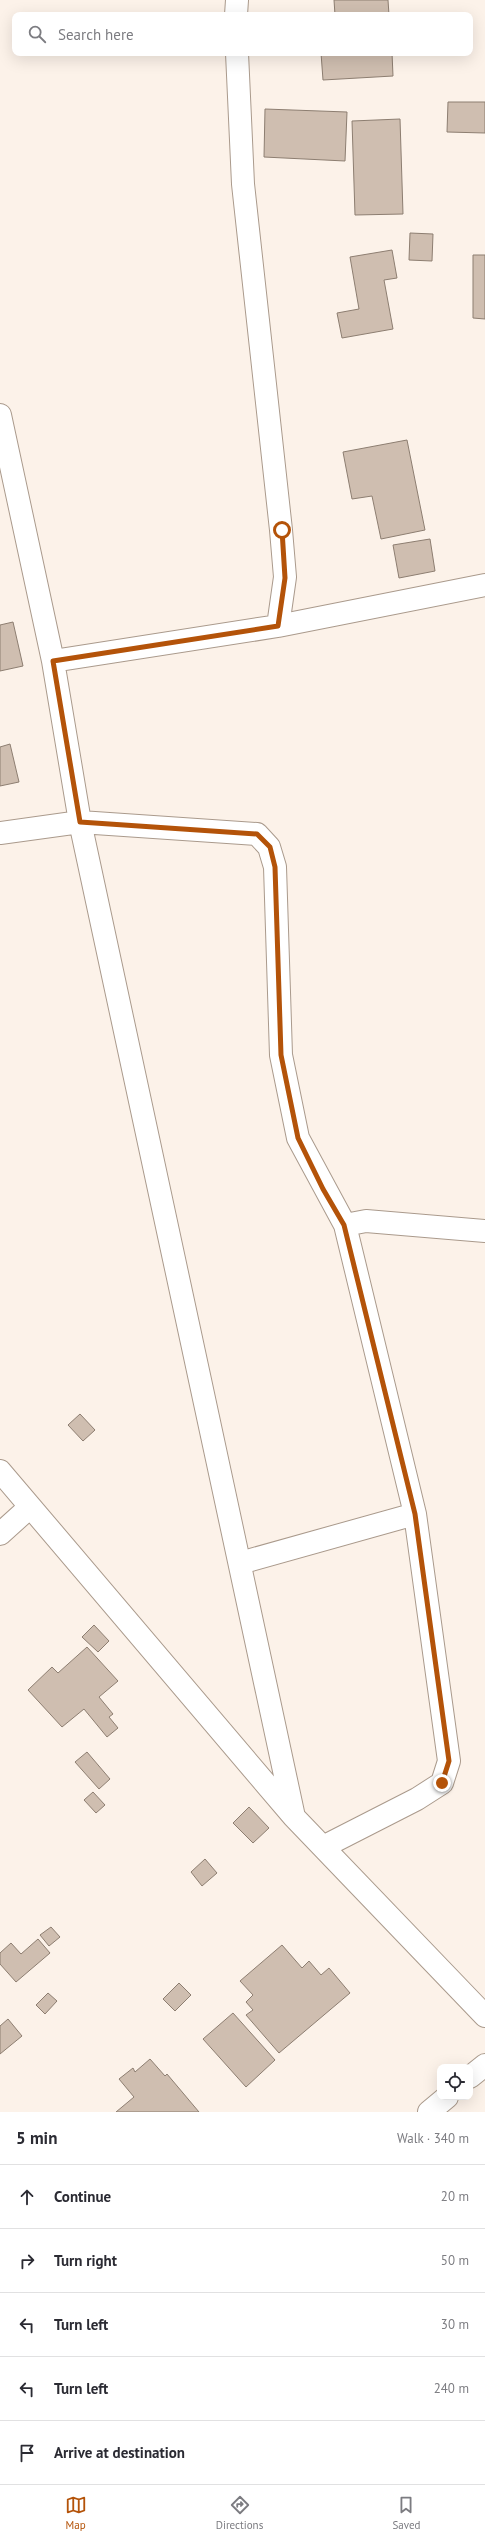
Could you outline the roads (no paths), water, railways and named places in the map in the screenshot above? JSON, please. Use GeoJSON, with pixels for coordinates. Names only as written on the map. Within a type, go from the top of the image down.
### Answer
{"type":"FeatureCollection","features":[{"type":"Feature","properties":{"kind":"street"},"geometry":{"type":"LineString","coordinates":[[236,12],[237,0]]}},
{"type":"Feature","properties":{"kind":"street"},"geometry":{"type":"LineString","coordinates":[[237,56],[243,184],[282,530],[285,578],[278,626]]}},
{"type":"Feature","properties":{"kind":"street"},"geometry":{"type":"LineString","coordinates":[[0,415],[53,661],[80,822],[294,1817]]}},
{"type":"Feature","properties":{"kind":"street"},"geometry":{"type":"LineString","coordinates":[[53,661],[278,626],[485,585]]}},
{"type":"Feature","properties":{"kind":"street"},"geometry":{"type":"LineString","coordinates":[[0,833],[80,822],[257,834],[270,847],[275,867],[281,1055],[298,1138],[323,1189],[344,1225],[415,1514],[449,1761],[442,1783],[417,1799],[323,1847]]}},
{"type":"Feature","properties":{"kind":"street"},"geometry":{"type":"LineString","coordinates":[[344,1225],[366,1220],[485,1231]]}},
{"type":"Feature","properties":{"kind":"street"},"geometry":{"type":"LineString","coordinates":[[0,1471],[294,1817],[485,2016]]}},
{"type":"Feature","properties":{"kind":"street"},"geometry":{"type":"LineString","coordinates":[[0,1534],[30,1507]]}},
{"type":"Feature","properties":{"kind":"street"},"geometry":{"type":"LineString","coordinates":[[240,1563],[415,1514]]}},
{"type":"Feature","properties":{"kind":"street"},"geometry":{"type":"LineString","coordinates":[[473,2075],[485,2065]]}},
{"type":"Feature","properties":{"kind":"street"},"geometry":{"type":"LineString","coordinates":[[429,2112],[443,2100]]}}]}
